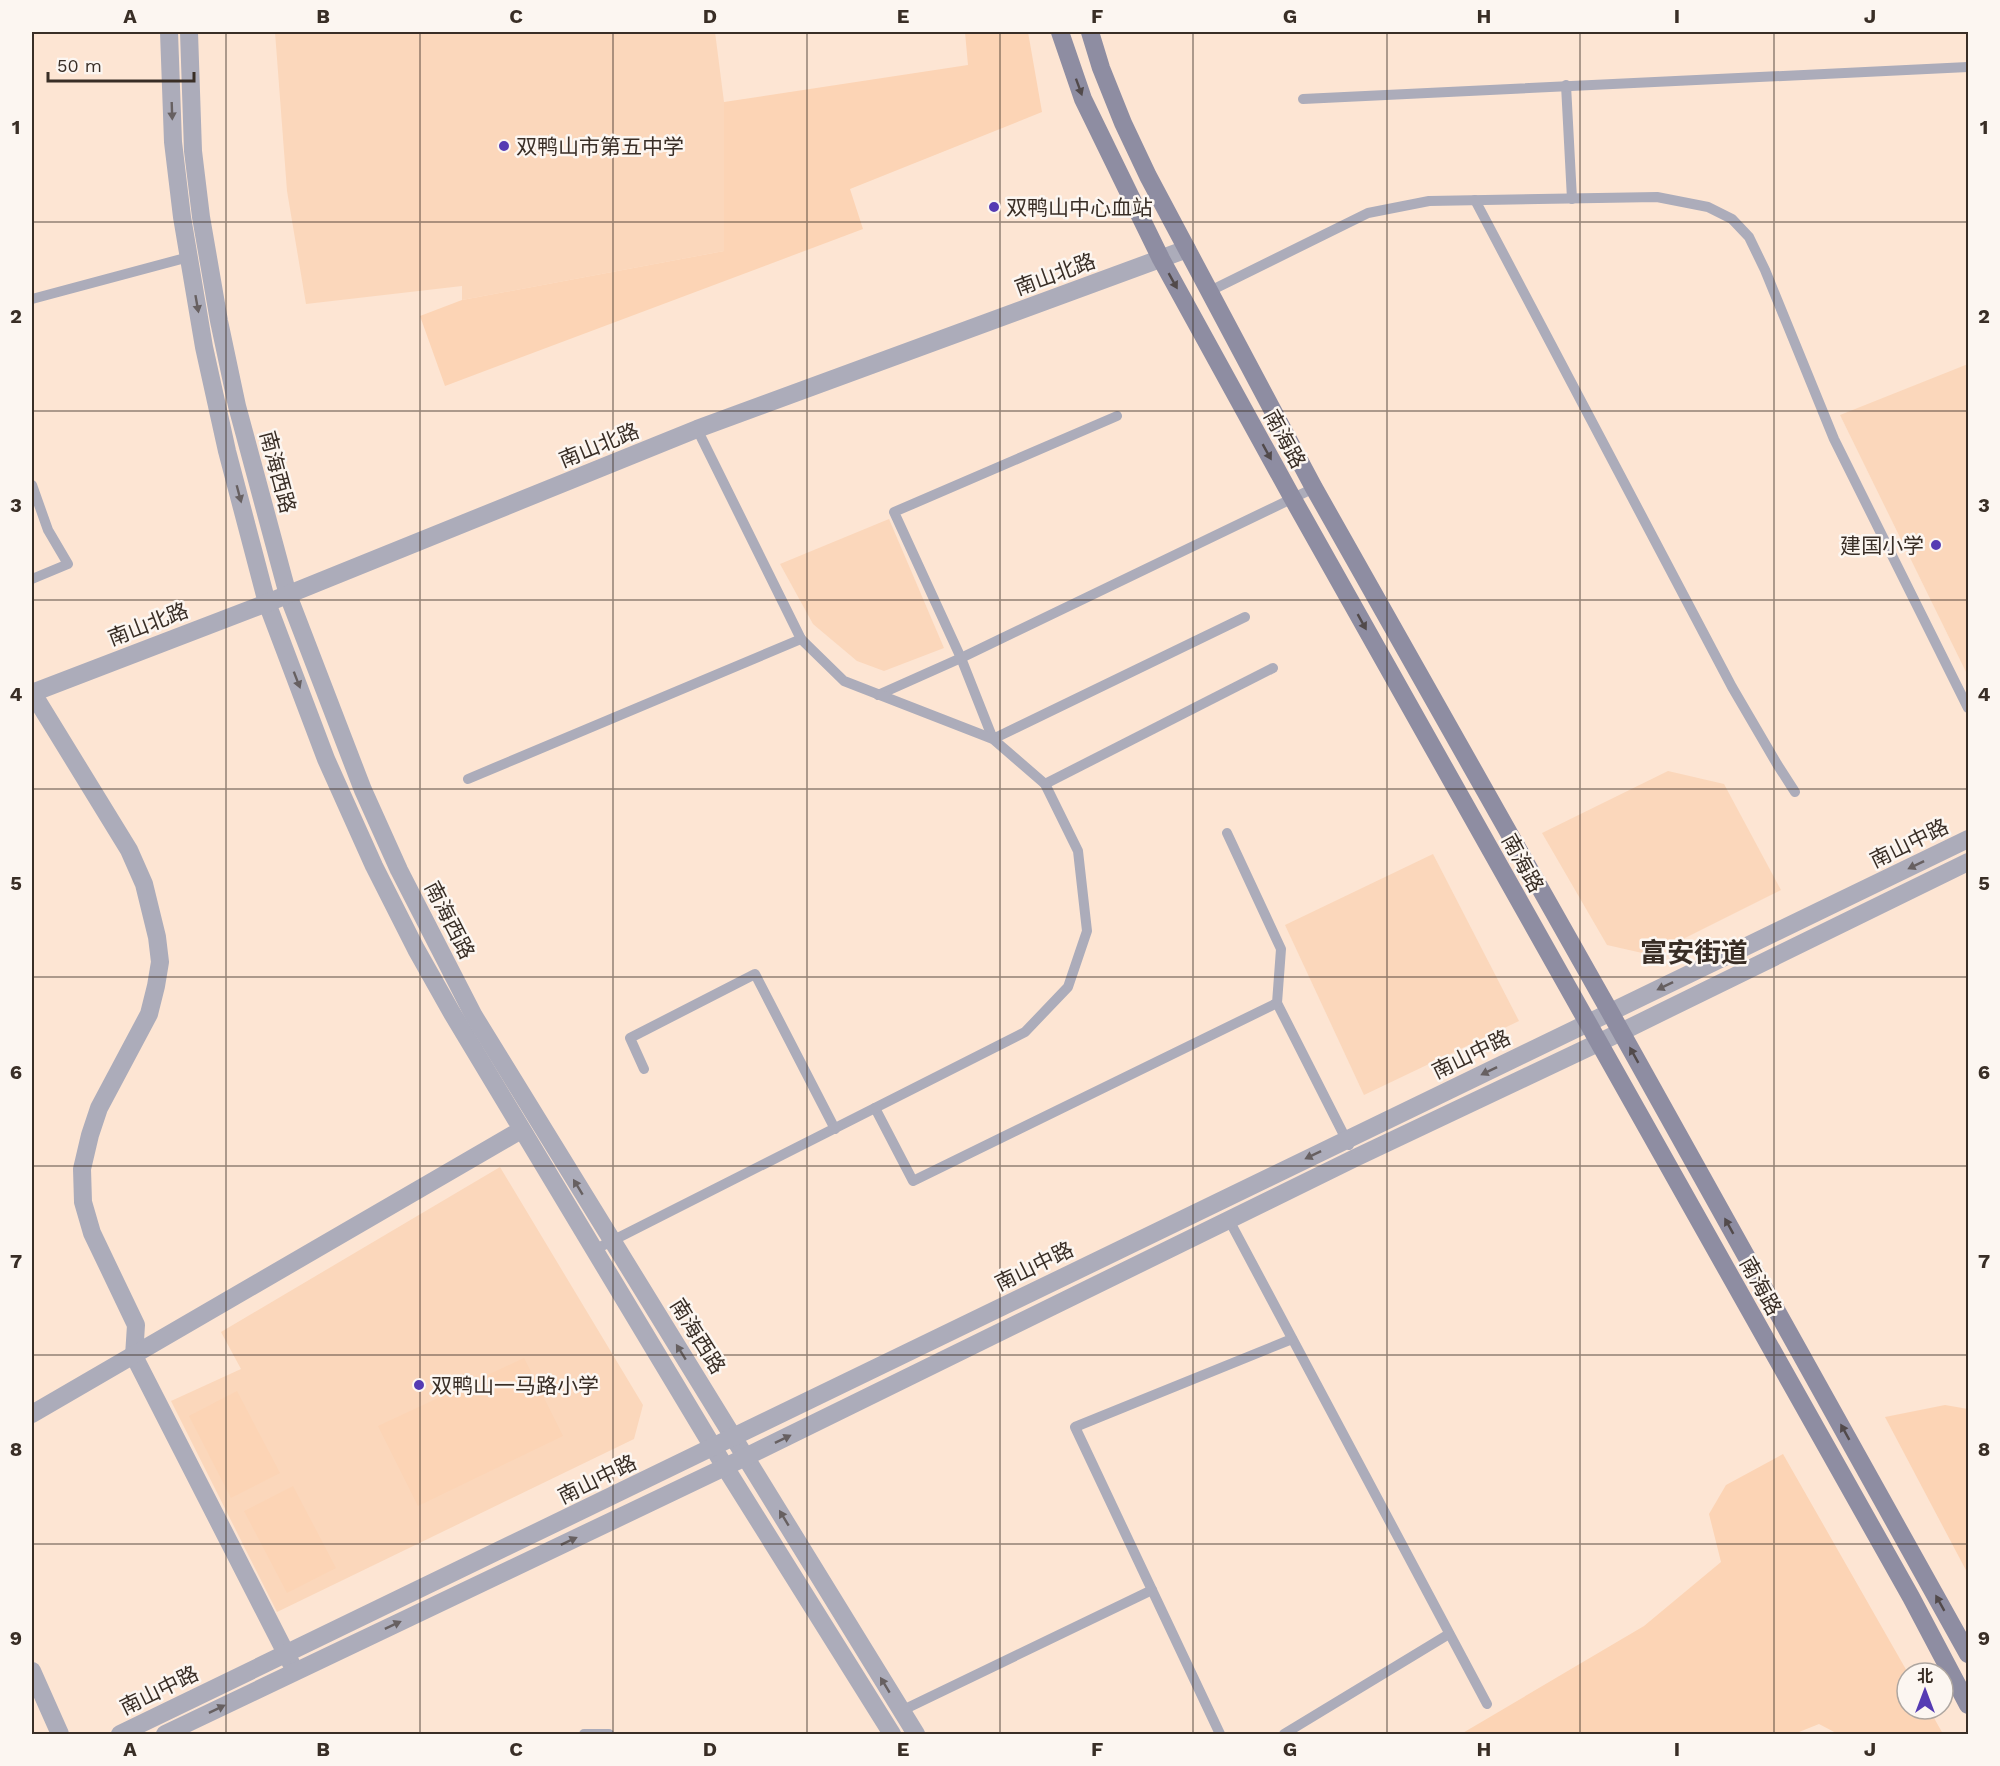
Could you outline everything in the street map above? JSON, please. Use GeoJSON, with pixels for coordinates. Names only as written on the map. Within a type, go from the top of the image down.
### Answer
{"type":"FeatureCollection","features":[{"type":"Feature","properties":{"kind":"main road","name":"南海路"},"geometry":{"type":"LineString","coordinates":[[1060,32],[1083,99],[1161,259],[1293,499],[1911,1597],[1968,1705]]}},
{"type":"Feature","properties":{"kind":"main road","name":"南海路"},"geometry":{"type":"LineString","coordinates":[[1090,32],[1101,68],[1123,123],[1148,176],[1314,488],[1622,1032],[1968,1654]]}},
{"type":"Feature","properties":{"kind":"street","name":"南海西路"},"geometry":{"type":"LineString","coordinates":[[169,32],[173,142],[204,347],[227,451],[267,603],[326,759],[375,866],[436,986],[713,1448],[892,1734]]}},
{"type":"Feature","properties":{"kind":"street","name":"南海西路"},"geometry":{"type":"LineString","coordinates":[[189,32],[193,151],[201,217],[237,406],[288,595],[359,779],[399,870],[474,1016],[916,1734]]}},
{"type":"Feature","properties":{"kind":"street","name":"南山北路"},"geometry":{"type":"LineString","coordinates":[[32,692],[288,595],[698,429],[1187,249]]}},
{"type":"Feature","properties":{"kind":"street"},"geometry":{"type":"LineString","coordinates":[[32,692],[129,850],[144,884],[157,937],[160,962],[149,1014],[99,1108],[90,1135],[82,1168],[83,1202],[92,1233],[136,1325],[134,1356],[295,1671]]}},
{"type":"Feature","properties":{"kind":"street","name":"南山中路"},"geometry":{"type":"LineString","coordinates":[[120,1734],[1968,839]]}},
{"type":"Feature","properties":{"kind":"street","name":"南山中路"},"geometry":{"type":"LineString","coordinates":[[165,1734],[747,1457],[1355,1158],[1622,1032],[1968,862]]}},
{"type":"Feature","properties":{"kind":"street"},"geometry":{"type":"LineString","coordinates":[[32,1414],[521,1131]]}},
{"type":"Feature","properties":{"kind":"street"},"geometry":{"type":"LineString","coordinates":[[32,1671],[60,1734]]}},
{"type":"Feature","properties":{"kind":"lane"},"geometry":{"type":"LineString","coordinates":[[1303,99],[1968,66]]}},
{"type":"Feature","properties":{"kind":"lane"},"geometry":{"type":"LineString","coordinates":[[1566,85],[1572,199]]}},
{"type":"Feature","properties":{"kind":"lane"},"geometry":{"type":"LineString","coordinates":[[1210,291],[1368,213],[1429,201],[1657,197],[1708,207],[1732,219],[1749,237],[1765,270],[1834,439],[1968,708]]}},
{"type":"Feature","properties":{"kind":"lane"},"geometry":{"type":"LineString","coordinates":[[1475,200],[1726,677],[1776,764],[1795,792]]}},
{"type":"Feature","properties":{"kind":"lane"},"geometry":{"type":"LineString","coordinates":[[32,298],[189,257]]}},
{"type":"Feature","properties":{"kind":"lane"},"geometry":{"type":"LineString","coordinates":[[993,739],[961,657],[894,512],[1117,416]]}},
{"type":"Feature","properties":{"kind":"lane"},"geometry":{"type":"LineString","coordinates":[[594,1250],[1025,1032],[1068,987],[1087,931],[1078,851],[1045,784],[993,739],[844,681],[801,639],[698,429]]}},
{"type":"Feature","properties":{"kind":"lane"},"geometry":{"type":"LineString","coordinates":[[32,485],[48,531],[68,564],[32,579]]}},
{"type":"Feature","properties":{"kind":"lane"},"geometry":{"type":"LineString","coordinates":[[879,695],[1314,488]]}},
{"type":"Feature","properties":{"kind":"lane"},"geometry":{"type":"LineString","coordinates":[[993,739],[1245,616]]}},
{"type":"Feature","properties":{"kind":"lane"},"geometry":{"type":"LineString","coordinates":[[468,779],[801,639]]}},
{"type":"Feature","properties":{"kind":"lane"},"geometry":{"type":"LineString","coordinates":[[1045,784],[1273,668]]}},
{"type":"Feature","properties":{"kind":"lane"},"geometry":{"type":"LineString","coordinates":[[1227,833],[1281,949],[1277,1004],[1355,1158]]}},
{"type":"Feature","properties":{"kind":"lane"},"geometry":{"type":"LineString","coordinates":[[644,1069],[630,1038],[755,974],[835,1129]]}},
{"type":"Feature","properties":{"kind":"lane"},"geometry":{"type":"LineString","coordinates":[[875,1108],[913,1181],[1277,1004]]}},
{"type":"Feature","properties":{"kind":"lane"},"geometry":{"type":"LineString","coordinates":[[1229,1220],[1487,1704]]}},
{"type":"Feature","properties":{"kind":"lane"},"geometry":{"type":"LineString","coordinates":[[1220,1734],[1075,1427],[1292,1339]]}},
{"type":"Feature","properties":{"kind":"lane"},"geometry":{"type":"LineString","coordinates":[[901,1711],[1152,1590]]}},
{"type":"Feature","properties":{"kind":"lane"},"geometry":{"type":"LineString","coordinates":[[1284,1734],[1449,1634]]}},
{"type":"Feature","properties":{"kind":"lane"},"geometry":{"type":"LineString","coordinates":[[584,1734],[609,1734]]}},
{"type":"Feature","properties":{"kind":"shaded area","name":"双鸭山市第五中学"},"geometry":{"type":"Polygon","coordinates":[[[275,32],[715,32],[724,102],[724,251],[462,300],[462,286],[306,304],[287,191],[275,32]]]}},
{"type":"Feature","properties":{"kind":"shaded area"},"geometry":{"type":"Polygon","coordinates":[[[965,32],[1028,32],[1042,112],[850,189],[863,229],[445,386],[420,316],[462,300],[724,251],[724,102],[968,65],[965,32]]]}},
{"type":"Feature","properties":{"kind":"shaded area","name":"建国小学"},"geometry":{"type":"Polygon","coordinates":[[[1968,364],[1968,676],[1840,415],[1968,364]]]}},
{"type":"Feature","properties":{"kind":"shaded area"},"geometry":{"type":"Polygon","coordinates":[[[889,519],[944,648],[884,671],[857,661],[813,624],[780,564],[889,519]]]}},
{"type":"Feature","properties":{"kind":"shaded area"},"geometry":{"type":"Polygon","coordinates":[[[1668,771],[1724,784],[1781,890],[1651,955],[1607,945],[1542,833],[1668,771]]]}},
{"type":"Feature","properties":{"kind":"shaded area"},"geometry":{"type":"Polygon","coordinates":[[[1433,854],[1519,1021],[1364,1095],[1285,925],[1433,854]]]}},
{"type":"Feature","properties":{"kind":"shaded area","name":"双鸭山一马路小学"},"geometry":{"type":"Polygon","coordinates":[[[500,1167],[643,1405],[634,1439],[277,1612],[171,1401],[241,1369],[221,1332],[500,1167]]]}},
{"type":"Feature","properties":{"kind":"shaded area"},"geometry":{"type":"Polygon","coordinates":[[[524,1358],[563,1436],[418,1506],[378,1426],[524,1358]]]}},
{"type":"Feature","properties":{"kind":"shaded area"},"geometry":{"type":"Polygon","coordinates":[[[237,1391],[280,1473],[231,1498],[189,1416],[237,1391]]]}},
{"type":"Feature","properties":{"kind":"shaded area"},"geometry":{"type":"Polygon","coordinates":[[[1945,1405],[1968,1409],[1968,1574],[1885,1417],[1945,1405]]]}},
{"type":"Feature","properties":{"kind":"shaded area"},"geometry":{"type":"Polygon","coordinates":[[[1783,1454],[1901,1661],[1895,1661],[1895,1721],[1936,1721],[1943,1734],[1838,1734],[1819,1724],[1794,1734],[1461,1734],[1644,1626],[1721,1562],[1709,1514],[1726,1485],[1783,1454]]]}},
{"type":"Feature","properties":{"kind":"shaded area"},"geometry":{"type":"Polygon","coordinates":[[[293,1486],[336,1568],[287,1593],[244,1511],[293,1486]]]}},
{"type":"Feature","properties":{"kind":"place","name":"双鸭山市第五中学"},"geometry":{"type":"Point","coordinates":[504,146]}},
{"type":"Feature","properties":{"kind":"place","name":"双鸭山中心血站"},"geometry":{"type":"Point","coordinates":[994,207]}},
{"type":"Feature","properties":{"kind":"place","name":"建国小学"},"geometry":{"type":"Point","coordinates":[1936,545]}},
{"type":"Feature","properties":{"kind":"place","name":"双鸭山一马路小学"},"geometry":{"type":"Point","coordinates":[419,1385]}},
{"type":"Feature","properties":{"kind":"district","name":"富安街道"},"geometry":{"type":"Point","coordinates":[1694,953]}}]}
